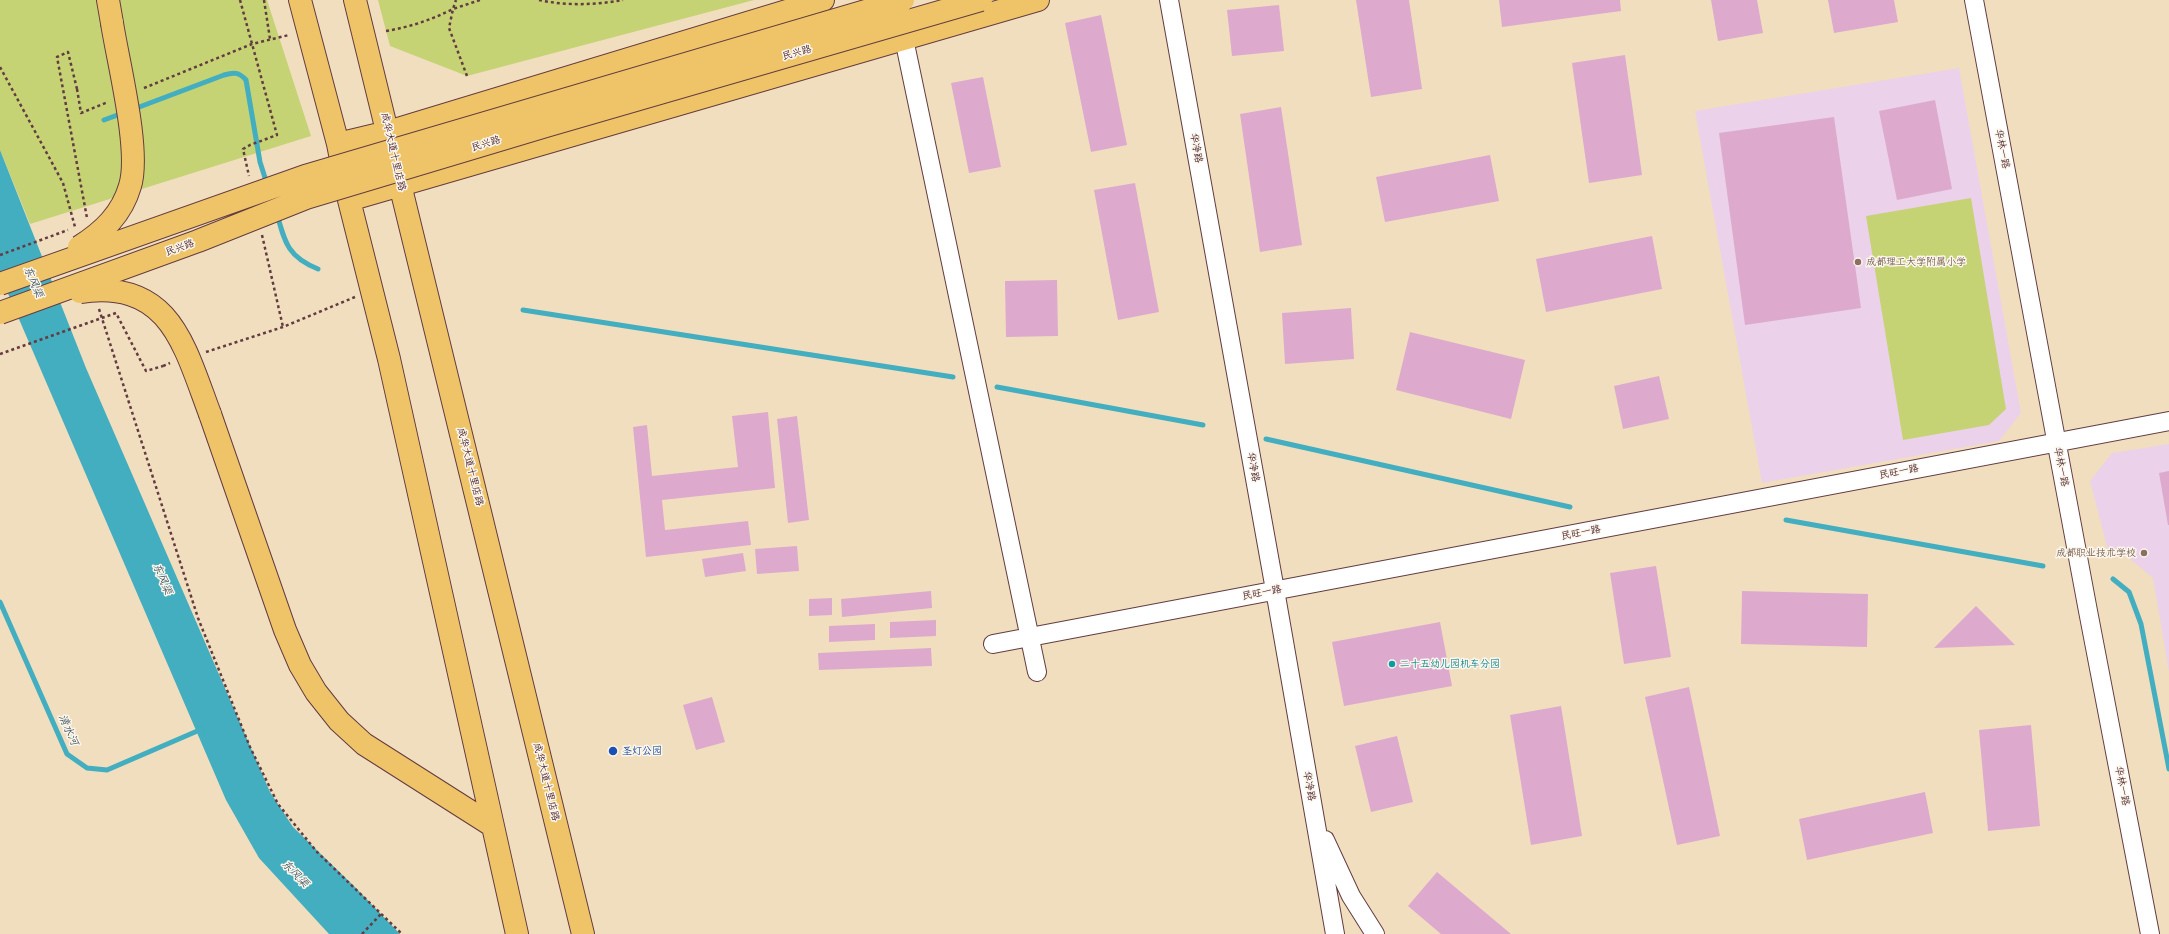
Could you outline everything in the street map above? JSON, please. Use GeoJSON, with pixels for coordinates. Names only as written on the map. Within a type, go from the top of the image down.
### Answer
{"type":"FeatureCollection","features":[{"type":"Feature","properties":{"kind":"main road"},"geometry":{"type":"LineString","coordinates":[[49,266],[100,233],[119,212],[130,186],[132,171],[131,136],[108,0]]}},
{"type":"Feature","properties":{"kind":"main road"},"geometry":{"type":"LineString","coordinates":[[300,0],[338,144],[349,200],[372,290],[518,934]]}},
{"type":"Feature","properties":{"kind":"main road","name":"成华大道十里店路"},"geometry":{"type":"LineString","coordinates":[[356,0],[583,934]]}},
{"type":"Feature","properties":{"kind":"main road"},"geometry":{"type":"LineString","coordinates":[[338,144],[388,132],[823,0]]}},
{"type":"Feature","properties":{"kind":"main road","name":"民兴路"},"geometry":{"type":"LineString","coordinates":[[0,284],[305,176],[903,0]]}},
{"type":"Feature","properties":{"kind":"main road","name":"民兴路"},"geometry":{"type":"LineString","coordinates":[[0,313],[198,241],[306,198],[539,128],[981,0]]}},
{"type":"Feature","properties":{"kind":"main road","name":"民兴路"},"geometry":{"type":"LineString","coordinates":[[349,200],[1038,0]]}},
{"type":"Feature","properties":{"kind":"main road"},"geometry":{"type":"LineString","coordinates":[[49,296],[98,289],[117,290],[136,295],[158,309],[178,335],[210,414],[285,630],[300,665],[316,692],[339,721],[364,744],[493,826]]}},
{"type":"Feature","properties":{"kind":"street","name":"华净路"},"geometry":{"type":"LineString","coordinates":[[1169,0],[1276,590],[1335,934]]}},
{"type":"Feature","properties":{"kind":"street","name":"华林一路"},"geometry":{"type":"LineString","coordinates":[[1974,0],[2056,443],[2150,934]]}},
{"type":"Feature","properties":{"kind":"street"},"geometry":{"type":"LineString","coordinates":[[904,39],[1037,672]]}},
{"type":"Feature","properties":{"kind":"street","name":"民旺一路"},"geometry":{"type":"LineString","coordinates":[[993,644],[2169,421]]}},
{"type":"Feature","properties":{"kind":"street"},"geometry":{"type":"LineString","coordinates":[[1313,805],[1334,861],[1351,896],[1375,934]]}},
{"type":"Feature","properties":{"kind":"path"},"geometry":{"type":"LineString","coordinates":[[240,0],[277,135],[250,145]]}},
{"type":"Feature","properties":{"kind":"path"},"geometry":{"type":"LineString","coordinates":[[264,0],[270,39]]}},
{"type":"Feature","properties":{"kind":"path"},"geometry":{"type":"LineString","coordinates":[[456,0],[449,28],[467,76]]}},
{"type":"Feature","properties":{"kind":"path"},"geometry":{"type":"LineString","coordinates":[[386,32],[416,26],[453,9],[480,0]]}},
{"type":"Feature","properties":{"kind":"path"},"geometry":{"type":"LineString","coordinates":[[539,0],[554,3],[590,5],[623,0]]}},
{"type":"Feature","properties":{"kind":"path"},"geometry":{"type":"LineString","coordinates":[[137,90],[252,44],[308,31]]}},
{"type":"Feature","properties":{"kind":"path"},"geometry":{"type":"LineString","coordinates":[[88,223],[57,57],[68,52],[81,113],[109,102]]}},
{"type":"Feature","properties":{"kind":"path"},"geometry":{"type":"LineString","coordinates":[[0,67],[63,183],[76,228]]}},
{"type":"Feature","properties":{"kind":"path"},"geometry":{"type":"LineString","coordinates":[[0,255],[80,225]]}},
{"type":"Feature","properties":{"kind":"path"},"geometry":{"type":"LineString","coordinates":[[204,352],[283,327],[372,290]]}},
{"type":"Feature","properties":{"kind":"path"},"geometry":{"type":"LineString","coordinates":[[97,304],[198,618],[250,747],[278,804],[317,852],[402,934]]}},
{"type":"Feature","properties":{"kind":"path"},"geometry":{"type":"LineString","coordinates":[[0,354],[116,313],[146,372],[177,361]]}},
{"type":"Feature","properties":{"kind":"path"},"geometry":{"type":"LineString","coordinates":[[362,934],[381,914]]}},
{"type":"Feature","properties":{"kind":"shaded area","name":"成都理工大学附属小学"},"geometry":{"type":"Polygon","coordinates":[[[1959,68],[2021,413],[1999,441],[1762,483],[1695,111],[1959,68]]]}},
{"type":"Feature","properties":{"kind":"shaded area","name":"成都职业技术学校"},"geometry":{"type":"Polygon","coordinates":[[[2169,444],[2169,672],[2153,578],[2130,559],[2107,547],[2090,481],[2112,453],[2169,444]]]}},
{"type":"Feature","properties":{"kind":"green space"},"geometry":{"type":"Polygon","coordinates":[[[0,0],[267,0],[311,136],[30,224],[0,150],[0,0]]]}},
{"type":"Feature","properties":{"kind":"green space"},"geometry":{"type":"Polygon","coordinates":[[[378,0],[754,0],[467,76],[390,46],[378,0]]]}},
{"type":"Feature","properties":{"kind":"green space"},"geometry":{"type":"Polygon","coordinates":[[[1971,198],[2006,409],[1989,425],[1903,440],[1866,216],[1971,198]]]}},
{"type":"Feature","properties":{"kind":"water","name":"东风渠"},"geometry":{"type":"Polygon","coordinates":[[[0,150],[86,368],[270,792],[293,827],[356,888],[400,934],[329,934],[259,858],[226,800],[0,275],[0,150]]]}},
{"type":"Feature","properties":{"kind":"building"},"geometry":{"type":"Polygon","coordinates":[[[1356,0],[1409,0],[1422,89],[1371,97],[1356,0]]]}},
{"type":"Feature","properties":{"kind":"building"},"geometry":{"type":"Polygon","coordinates":[[[1499,0],[1620,0],[1621,11],[1502,27],[1499,0]]]}},
{"type":"Feature","properties":{"kind":"building"},"geometry":{"type":"Polygon","coordinates":[[[1711,0],[1757,0],[1763,33],[1718,41],[1711,0]]]}},
{"type":"Feature","properties":{"kind":"building"},"geometry":{"type":"Polygon","coordinates":[[[1828,0],[1894,0],[1898,22],[1834,33],[1828,0]]]}},
{"type":"Feature","properties":{"kind":"building"},"geometry":{"type":"Polygon","coordinates":[[[1279,5],[1284,51],[1232,56],[1227,10],[1279,5]]]}},
{"type":"Feature","properties":{"kind":"building"},"geometry":{"type":"Polygon","coordinates":[[[1101,15],[1127,145],[1091,152],[1065,23],[1101,15]]]}},
{"type":"Feature","properties":{"kind":"building"},"geometry":{"type":"Polygon","coordinates":[[[1625,55],[1642,175],[1589,183],[1572,63],[1625,55]]]}},
{"type":"Feature","properties":{"kind":"building"},"geometry":{"type":"Polygon","coordinates":[[[983,77],[1001,167],[969,173],[951,83],[983,77]]]}},
{"type":"Feature","properties":{"kind":"building"},"geometry":{"type":"Polygon","coordinates":[[[1935,100],[1952,189],[1897,200],[1879,111],[1935,100]]]}},
{"type":"Feature","properties":{"kind":"building"},"geometry":{"type":"Polygon","coordinates":[[[1281,107],[1302,245],[1260,252],[1240,114],[1281,107]]]}},
{"type":"Feature","properties":{"kind":"building"},"geometry":{"type":"Polygon","coordinates":[[[1834,117],[1861,308],[1745,325],[1719,133],[1834,117]]]}},
{"type":"Feature","properties":{"kind":"building"},"geometry":{"type":"Polygon","coordinates":[[[1490,155],[1499,201],[1385,222],[1376,177],[1490,155]]]}},
{"type":"Feature","properties":{"kind":"building"},"geometry":{"type":"Polygon","coordinates":[[[1135,183],[1159,312],[1118,320],[1094,190],[1135,183]]]}},
{"type":"Feature","properties":{"kind":"building"},"geometry":{"type":"Polygon","coordinates":[[[1652,236],[1662,289],[1546,312],[1536,259],[1652,236]]]}},
{"type":"Feature","properties":{"kind":"building"},"geometry":{"type":"Polygon","coordinates":[[[1057,280],[1058,336],[1006,337],[1005,281],[1057,280]]]}},
{"type":"Feature","properties":{"kind":"building"},"geometry":{"type":"Polygon","coordinates":[[[1351,308],[1354,359],[1285,364],[1282,313],[1351,308]]]}},
{"type":"Feature","properties":{"kind":"building"},"geometry":{"type":"Polygon","coordinates":[[[1410,332],[1525,360],[1511,419],[1396,390],[1410,332]]]}},
{"type":"Feature","properties":{"kind":"building"},"geometry":{"type":"Polygon","coordinates":[[[1659,376],[1669,419],[1623,429],[1614,386],[1659,376]]]}},
{"type":"Feature","properties":{"kind":"building"},"geometry":{"type":"Polygon","coordinates":[[[768,412],[775,488],[662,500],[665,530],[748,521],[751,545],[646,557],[633,427],[647,425],[652,476],[738,467],[732,416],[768,412]]]}},
{"type":"Feature","properties":{"kind":"building"},"geometry":{"type":"Polygon","coordinates":[[[797,416],[809,520],[788,523],[777,419],[797,416]]]}},
{"type":"Feature","properties":{"kind":"building"},"geometry":{"type":"Polygon","coordinates":[[[2169,471],[2169,525],[2168,525],[2159,473],[2169,471]]]}},
{"type":"Feature","properties":{"kind":"building"},"geometry":{"type":"Polygon","coordinates":[[[797,546],[799,571],[757,574],[755,549],[797,546]]]}},
{"type":"Feature","properties":{"kind":"building"},"geometry":{"type":"Polygon","coordinates":[[[743,553],[746,571],[705,577],[702,559],[743,553]]]}},
{"type":"Feature","properties":{"kind":"building"},"geometry":{"type":"Polygon","coordinates":[[[1656,566],[1671,657],[1624,664],[1610,573],[1656,566]]]}},
{"type":"Feature","properties":{"kind":"building"},"geometry":{"type":"Polygon","coordinates":[[[931,591],[932,608],[842,617],[841,599],[931,591]]]}},
{"type":"Feature","properties":{"kind":"building"},"geometry":{"type":"Polygon","coordinates":[[[1742,591],[1868,594],[1867,647],[1741,644],[1742,591]]]}},
{"type":"Feature","properties":{"kind":"building"},"geometry":{"type":"Polygon","coordinates":[[[832,598],[832,615],[809,616],[809,599],[832,598]]]}},
{"type":"Feature","properties":{"kind":"building"},"geometry":{"type":"Polygon","coordinates":[[[1976,606],[2015,645],[1934,648],[1976,606]]]}},
{"type":"Feature","properties":{"kind":"building"},"geometry":{"type":"Polygon","coordinates":[[[936,620],[936,636],[890,638],[890,622],[936,620]]]}},
{"type":"Feature","properties":{"kind":"building","name":"二十五幼儿园机车分园"},"geometry":{"type":"Polygon","coordinates":[[[1440,622],[1452,686],[1344,706],[1332,642],[1440,622]]]}},
{"type":"Feature","properties":{"kind":"building"},"geometry":{"type":"Polygon","coordinates":[[[875,624],[875,640],[829,642],[829,626],[875,624]]]}},
{"type":"Feature","properties":{"kind":"building"},"geometry":{"type":"Polygon","coordinates":[[[931,648],[932,666],[819,670],[818,653],[931,648]]]}},
{"type":"Feature","properties":{"kind":"building"},"geometry":{"type":"Polygon","coordinates":[[[1689,687],[1720,836],[1677,845],[1645,697],[1689,687]]]}},
{"type":"Feature","properties":{"kind":"building"},"geometry":{"type":"Polygon","coordinates":[[[712,697],[725,742],[696,750],[683,705],[712,697]]]}},
{"type":"Feature","properties":{"kind":"building"},"geometry":{"type":"Polygon","coordinates":[[[1561,706],[1582,836],[1531,845],[1510,715],[1561,706]]]}},
{"type":"Feature","properties":{"kind":"building"},"geometry":{"type":"Polygon","coordinates":[[[2031,725],[2040,826],[1988,831],[1979,730],[2031,725]]]}},
{"type":"Feature","properties":{"kind":"building"},"geometry":{"type":"Polygon","coordinates":[[[1397,736],[1413,802],[1371,812],[1355,746],[1397,736]]]}},
{"type":"Feature","properties":{"kind":"building"},"geometry":{"type":"Polygon","coordinates":[[[1925,792],[1933,833],[1807,860],[1799,819],[1925,792]]]}},
{"type":"Feature","properties":{"kind":"building"},"geometry":{"type":"Polygon","coordinates":[[[1437,872],[1511,934],[1441,934],[1408,906],[1437,872]]]}},
{"type":"Feature","properties":{"kind":"waterway"},"geometry":{"type":"LineString","coordinates":[[134,109],[224,75],[231,73],[241,75],[246,80],[260,162],[267,184]]}},
{"type":"Feature","properties":{"kind":"waterway"},"geometry":{"type":"LineString","coordinates":[[104,120],[123,113]]}},
{"type":"Feature","properties":{"kind":"waterway"},"geometry":{"type":"LineString","coordinates":[[277,214],[289,248],[300,259],[318,269]]}},
{"type":"Feature","properties":{"kind":"waterway"},"geometry":{"type":"LineString","coordinates":[[523,310],[953,377]]}},
{"type":"Feature","properties":{"kind":"waterway"},"geometry":{"type":"LineString","coordinates":[[997,387],[1203,425]]}},
{"type":"Feature","properties":{"kind":"waterway"},"geometry":{"type":"LineString","coordinates":[[1266,439],[1570,507]]}},
{"type":"Feature","properties":{"kind":"waterway"},"geometry":{"type":"LineString","coordinates":[[1786,520],[2043,566]]}},
{"type":"Feature","properties":{"kind":"waterway"},"geometry":{"type":"LineString","coordinates":[[2113,579],[2129,592],[2141,624],[2169,769]]}},
{"type":"Feature","properties":{"kind":"waterway","name":"清水河"},"geometry":{"type":"LineString","coordinates":[[0,602],[67,754],[87,768],[107,770],[202,729]]}},
{"type":"Feature","properties":{"kind":"place","name":"成都理工大学附属小学"},"geometry":{"type":"Point","coordinates":[1858,262]}},
{"type":"Feature","properties":{"kind":"place","name":"成都职业技术学校"},"geometry":{"type":"Point","coordinates":[2144,553]}},
{"type":"Feature","properties":{"kind":"place","name":"二十五幼儿园机车分园"},"geometry":{"type":"Point","coordinates":[1392,664]}},
{"type":"Feature","properties":{"kind":"place","name":"圣灯公园"},"geometry":{"type":"Point","coordinates":[613,751]}}]}
